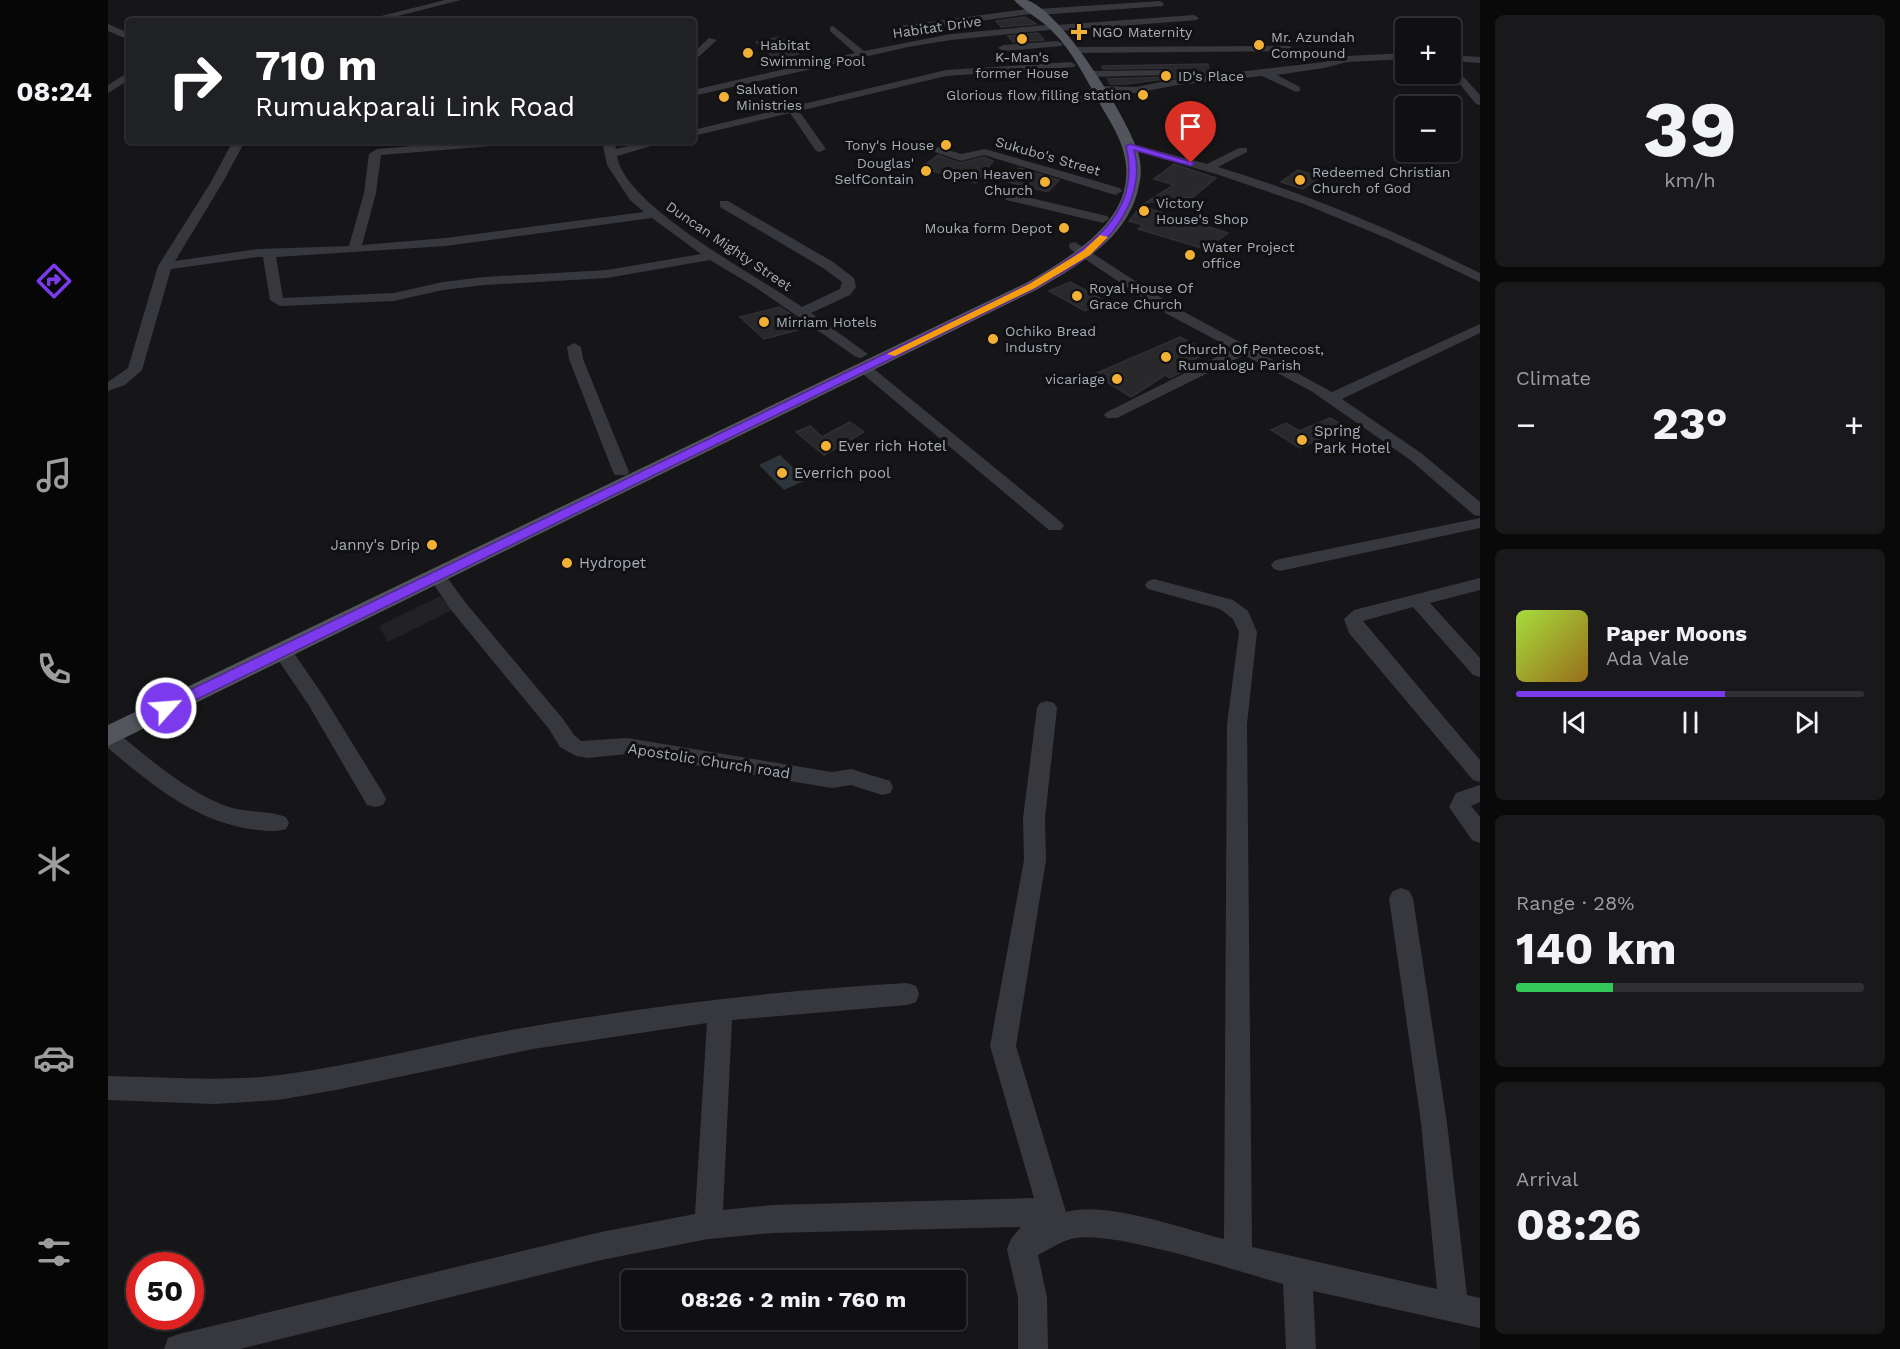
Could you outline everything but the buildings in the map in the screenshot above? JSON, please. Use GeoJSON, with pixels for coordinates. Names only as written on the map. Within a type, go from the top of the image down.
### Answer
{"type":"FeatureCollection","features":[{"type":"Feature","properties":{"kind":"main road"},"geometry":{"type":"LineString","coordinates":[[108,719],[621,472],[862,360],[1032,286],[1108,232],[1127,201],[1132,183],[1133,161],[1130,146],[1056,32],[1006,0]]}},
{"type":"Feature","properties":{"kind":"main road"},"geometry":{"type":"LineString","coordinates":[[1081,250],[1115,199],[1119,181],[1119,160],[1092,88]]}},
{"type":"Feature","properties":{"kind":"main road"},"geometry":{"type":"LineString","coordinates":[[108,736],[437,576],[862,360]]}},
{"type":"Feature","properties":{"kind":"street"},"geometry":{"type":"LineString","coordinates":[[379,18],[457,0]]}},
{"type":"Feature","properties":{"kind":"street"},"geometry":{"type":"LineString","coordinates":[[1004,48],[1160,4]]}},
{"type":"Feature","properties":{"kind":"street"},"geometry":{"type":"LineString","coordinates":[[1056,32],[1194,18]]}},
{"type":"Feature","properties":{"kind":"street"},"geometry":{"type":"LineString","coordinates":[[898,29],[956,20],[1056,32],[1289,49]]}},
{"type":"Feature","properties":{"kind":"street"},"geometry":{"type":"LineString","coordinates":[[108,27],[126,36]]}},
{"type":"Feature","properties":{"kind":"street"},"geometry":{"type":"LineString","coordinates":[[833,29],[861,53]]}},
{"type":"Feature","properties":{"kind":"street"},"geometry":{"type":"LineString","coordinates":[[1056,32],[1159,31]]}},
{"type":"Feature","properties":{"kind":"street"},"geometry":{"type":"LineString","coordinates":[[696,132],[946,73],[1036,65],[1056,32]]}},
{"type":"Feature","properties":{"kind":"street","name":"Habitat Drive"},"geometry":{"type":"LineString","coordinates":[[696,92],[861,53],[951,37],[1056,32]]}},
{"type":"Feature","properties":{"kind":"street"},"geometry":{"type":"LineString","coordinates":[[696,56],[711,40]]}},
{"type":"Feature","properties":{"kind":"street"},"geometry":{"type":"LineString","coordinates":[[1092,88],[1136,90],[1177,82],[1324,65],[1347,59],[1395,57]]}},
{"type":"Feature","properties":{"kind":"street"},"geometry":{"type":"LineString","coordinates":[[1461,59],[1480,60]]}},
{"type":"Feature","properties":{"kind":"street"},"geometry":{"type":"LineString","coordinates":[[1010,98],[1092,88],[1164,73]]}},
{"type":"Feature","properties":{"kind":"street"},"geometry":{"type":"LineString","coordinates":[[1263,73],[1282,80],[1296,89]]}},
{"type":"Feature","properties":{"kind":"street"},"geometry":{"type":"LineString","coordinates":[[108,90],[126,77]]}},
{"type":"Feature","properties":{"kind":"street"},"geometry":{"type":"LineString","coordinates":[[1461,79],[1480,102]]}},
{"type":"Feature","properties":{"kind":"street"},"geometry":{"type":"LineString","coordinates":[[793,110],[820,149]]}},
{"type":"Feature","properties":{"kind":"street"},"geometry":{"type":"LineString","coordinates":[[108,387],[120,382],[135,370],[165,266],[217,182],[237,144]]}},
{"type":"Feature","properties":{"kind":"street"},"geometry":{"type":"LineString","coordinates":[[354,249],[370,193],[377,152],[478,144]]}},
{"type":"Feature","properties":{"kind":"street"},"geometry":{"type":"LineString","coordinates":[[610,147],[636,144]]}},
{"type":"Feature","properties":{"kind":"street"},"geometry":{"type":"LineString","coordinates":[[1130,146],[1207,168],[1346,215],[1480,278]]}},
{"type":"Feature","properties":{"kind":"street","name":"Duncan Mighty Street"},"geometry":{"type":"LineString","coordinates":[[610,147],[613,165],[634,197],[712,256],[760,284],[801,312],[862,360],[1055,526]]}},
{"type":"Feature","properties":{"kind":"street","name":"Sukubo's Street"},"geometry":{"type":"LineString","coordinates":[[939,150],[961,158],[977,152],[985,152],[1116,191]]}},
{"type":"Feature","properties":{"kind":"street"},"geometry":{"type":"LineString","coordinates":[[1207,168],[1243,150]]}},
{"type":"Feature","properties":{"kind":"street"},"geometry":{"type":"LineString","coordinates":[[1010,197],[1103,219]]}},
{"type":"Feature","properties":{"kind":"street"},"geometry":{"type":"LineString","coordinates":[[724,204],[828,265],[849,281],[849,287],[845,292],[801,312]]}},
{"type":"Feature","properties":{"kind":"street"},"geometry":{"type":"LineString","coordinates":[[165,266],[269,253],[446,242],[654,214]]}},
{"type":"Feature","properties":{"kind":"street"},"geometry":{"type":"LineString","coordinates":[[1081,250],[1172,311],[1331,398],[1415,456],[1480,511]]}},
{"type":"Feature","properties":{"kind":"street"},"geometry":{"type":"LineString","coordinates":[[269,253],[277,300],[280,302],[394,297],[443,286],[484,281],[607,274],[712,256]]}},
{"type":"Feature","properties":{"kind":"street"},"geometry":{"type":"LineString","coordinates":[[1331,398],[1480,328]]}},
{"type":"Feature","properties":{"kind":"street"},"geometry":{"type":"LineString","coordinates":[[574,347],[576,359],[621,472]]}},
{"type":"Feature","properties":{"kind":"street"},"geometry":{"type":"LineString","coordinates":[[1112,415],[1243,350]]}},
{"type":"Feature","properties":{"kind":"street"},"geometry":{"type":"LineString","coordinates":[[1280,565],[1480,523]]}},
{"type":"Feature","properties":{"kind":"street","name":"Apostolic Church road"},"geometry":{"type":"LineString","coordinates":[[437,576],[458,606],[556,724],[567,741],[576,748],[588,750],[627,746],[832,780],[851,777],[882,787]]}},
{"type":"Feature","properties":{"kind":"street"},"geometry":{"type":"LineString","coordinates":[[1480,584],[1361,614],[1353,619],[1356,628],[1480,774]]}},
{"type":"Feature","properties":{"kind":"street"},"geometry":{"type":"LineString","coordinates":[[1154,585],[1226,604],[1241,615],[1248,632],[1237,724],[1238,1257]]}},
{"type":"Feature","properties":{"kind":"street"},"geometry":{"type":"LineString","coordinates":[[1418,601],[1480,670]]}},
{"type":"Feature","properties":{"kind":"street"},"geometry":{"type":"LineString","coordinates":[[282,651],[315,699],[375,799]]}},
{"type":"Feature","properties":{"kind":"street"},"geometry":{"type":"LineString","coordinates":[[1047,708],[1034,818],[1035,860],[1003,1046],[1052,1212]]}},
{"type":"Feature","properties":{"kind":"street"},"geometry":{"type":"LineString","coordinates":[[108,736],[155,775],[204,805],[235,818],[278,823]]}},
{"type":"Feature","properties":{"kind":"street"},"geometry":{"type":"LineString","coordinates":[[1480,793],[1464,800],[1460,807],[1480,834]]}},
{"type":"Feature","properties":{"kind":"street"},"geometry":{"type":"LineString","coordinates":[[1401,898],[1434,1123],[1453,1306]]}},
{"type":"Feature","properties":{"kind":"street"},"geometry":{"type":"LineString","coordinates":[[108,1088],[249,1090],[311,1082],[480,1047],[720,1010],[820,998],[907,994]]}},
{"type":"Feature","properties":{"kind":"street"},"geometry":{"type":"LineString","coordinates":[[708,1225],[720,1010]]}},
{"type":"Feature","properties":{"kind":"street"},"geometry":{"type":"LineString","coordinates":[[1021,1249],[1052,1212]]}},
{"type":"Feature","properties":{"kind":"street"},"geometry":{"type":"LineString","coordinates":[[179,1349],[601,1246],[708,1225],[772,1219],[1052,1212]]}},
{"type":"Feature","properties":{"kind":"street"},"geometry":{"type":"LineString","coordinates":[[1021,1249],[1069,1225],[1090,1223],[1132,1229],[1298,1273],[1480,1313]]}},
{"type":"Feature","properties":{"kind":"street"},"geometry":{"type":"LineString","coordinates":[[1021,1249],[1028,1266],[1035,1330],[1033,1349]]}},
{"type":"Feature","properties":{"kind":"street"},"geometry":{"type":"LineString","coordinates":[[1298,1273],[1301,1349]]}},
{"type":"Feature","properties":{"kind":"shaded area","name":"Everrich pool"},"geometry":{"type":"Polygon","coordinates":[[[780,455],[806,480],[784,490],[759,465],[780,455]]]}},
{"type":"Feature","properties":{"kind":"shaded area"},"geometry":{"type":"Polygon","coordinates":[[[440,596],[452,610],[388,642],[379,626],[440,596]]]}},
{"type":"Feature","properties":{"kind":"slow traffic"},"geometry":{"type":"LineString","coordinates":[[892,354],[1032,286],[1087,253],[1103,237]]}},
{"type":"Feature","properties":{"kind":"place","name":"NGO Maternity"},"geometry":{"type":"Point","coordinates":[1079,32]}},
{"type":"Feature","properties":{"kind":"place","name":"K-Man's former House"},"geometry":{"type":"Point","coordinates":[1022,39]}},
{"type":"Feature","properties":{"kind":"place","name":"Mr. Azundah Compound"},"geometry":{"type":"Point","coordinates":[1259,45]}},
{"type":"Feature","properties":{"kind":"place","name":"Habitat Swimming Pool"},"geometry":{"type":"Point","coordinates":[748,53]}},
{"type":"Feature","properties":{"kind":"place","name":"ID's Place"},"geometry":{"type":"Point","coordinates":[1166,76]}},
{"type":"Feature","properties":{"kind":"place","name":"Glorious flow filling station"},"geometry":{"type":"Point","coordinates":[1143,95]}},
{"type":"Feature","properties":{"kind":"place","name":"Salvation Ministries"},"geometry":{"type":"Point","coordinates":[724,97]}},
{"type":"Feature","properties":{"kind":"place","name":"Tony's House"},"geometry":{"type":"Point","coordinates":[946,145]}},
{"type":"Feature","properties":{"kind":"place","name":"Douglas' SelfContain"},"geometry":{"type":"Point","coordinates":[926,171]}},
{"type":"Feature","properties":{"kind":"place","name":"Redeemed Christian Church of God"},"geometry":{"type":"Point","coordinates":[1300,180]}},
{"type":"Feature","properties":{"kind":"place","name":"Open Heaven Church"},"geometry":{"type":"Point","coordinates":[1045,182]}},
{"type":"Feature","properties":{"kind":"place","name":"Victory House's Shop"},"geometry":{"type":"Point","coordinates":[1144,211]}},
{"type":"Feature","properties":{"kind":"place","name":"Mouka form Depot"},"geometry":{"type":"Point","coordinates":[1064,228]}},
{"type":"Feature","properties":{"kind":"place","name":"Water Project office"},"geometry":{"type":"Point","coordinates":[1190,255]}},
{"type":"Feature","properties":{"kind":"place","name":"Royal House Of Grace Church"},"geometry":{"type":"Point","coordinates":[1077,296]}},
{"type":"Feature","properties":{"kind":"place","name":"Mirriam Hotels"},"geometry":{"type":"Point","coordinates":[764,322]}},
{"type":"Feature","properties":{"kind":"place","name":"Ochiko Bread Industry"},"geometry":{"type":"Point","coordinates":[993,339]}},
{"type":"Feature","properties":{"kind":"place","name":"Church Of Pentecost, Rumualogu Parish"},"geometry":{"type":"Point","coordinates":[1166,357]}},
{"type":"Feature","properties":{"kind":"place","name":"vicariage"},"geometry":{"type":"Point","coordinates":[1117,379]}},
{"type":"Feature","properties":{"kind":"place","name":"Spring Park Hotel"},"geometry":{"type":"Point","coordinates":[1302,440]}},
{"type":"Feature","properties":{"kind":"place","name":"Ever rich Hotel"},"geometry":{"type":"Point","coordinates":[826,446]}},
{"type":"Feature","properties":{"kind":"place","name":"Everrich pool"},"geometry":{"type":"Point","coordinates":[782,473]}},
{"type":"Feature","properties":{"kind":"place","name":"Janny's Drip"},"geometry":{"type":"Point","coordinates":[432,545]}},
{"type":"Feature","properties":{"kind":"place","name":"Hydropet"},"geometry":{"type":"Point","coordinates":[567,563]}},
{"type":"Feature","properties":{"kind":"route"},"geometry":{"type":"LineString","coordinates":[[166,708],[1032,286],[1087,253],[1108,232],[1127,201],[1132,183],[1133,161],[1130,146],[1191,163]]}}]}
